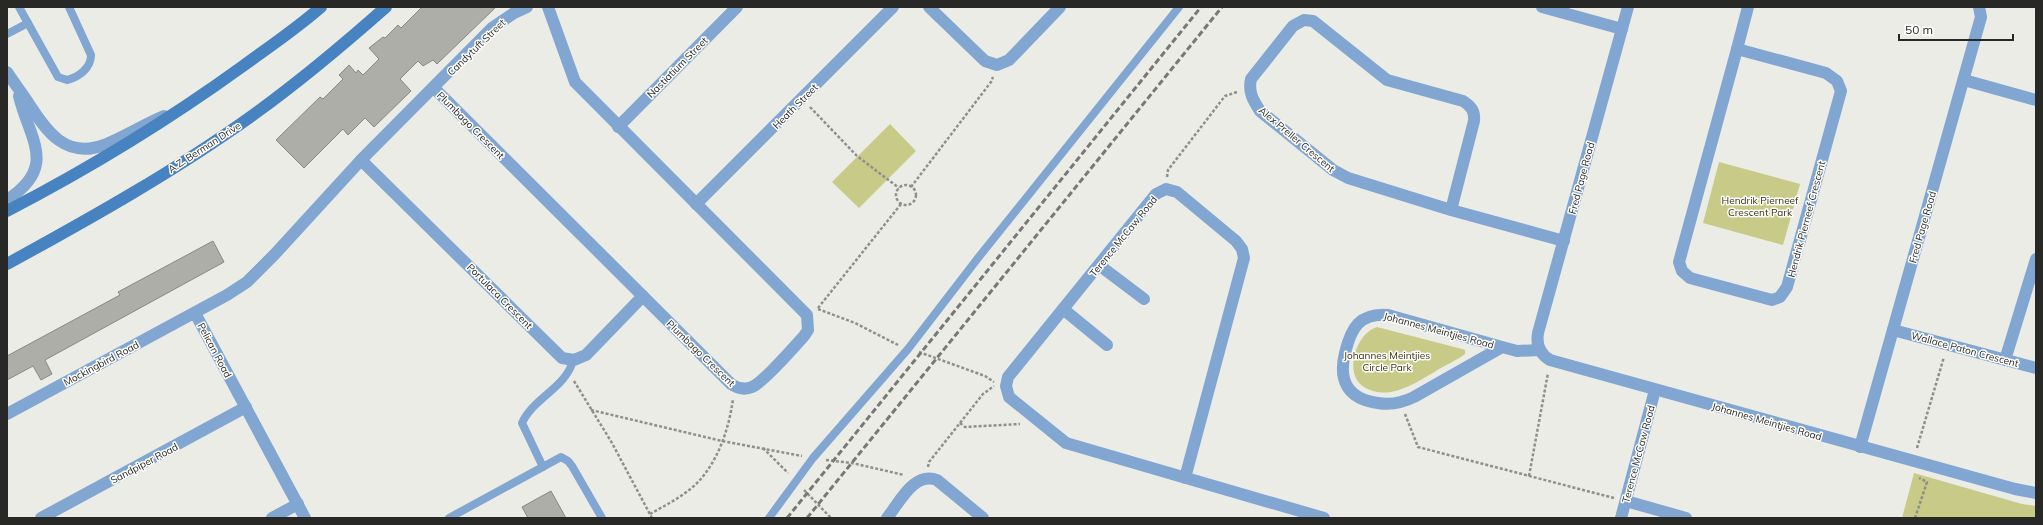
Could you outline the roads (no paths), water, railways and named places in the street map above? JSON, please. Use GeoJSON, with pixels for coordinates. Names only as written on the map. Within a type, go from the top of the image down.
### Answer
{"type":"FeatureCollection","features":[{"type":"Feature","properties":{"kind":"main road"},"geometry":{"type":"LineString","coordinates":[[7,211],[94,164],[186,108],[284,36],[320,7]]}},
{"type":"Feature","properties":{"kind":"main road","name":"A.Z. Berman Drive"},"geometry":{"type":"LineString","coordinates":[[7,264],[127,197],[252,115],[339,49],[386,7]]}},
{"type":"Feature","properties":{"kind":"street","name":"Candytuft Street"},"geometry":{"type":"LineString","coordinates":[[361,160],[492,28],[514,12],[527,7]]}},
{"type":"Feature","properties":{"kind":"street","name":"Plumbago Crescent"},"geometry":{"type":"LineString","coordinates":[[434,88],[735,387],[746,388],[757,384],[804,336],[808,330],[807,315],[618,127],[575,82],[548,7]]}},
{"type":"Feature","properties":{"kind":"street","name":"Nastiatium Street"},"geometry":{"type":"LineString","coordinates":[[618,127],[737,7]]}},
{"type":"Feature","properties":{"kind":"street","name":"Heath Street"},"geometry":{"type":"LineString","coordinates":[[696,204],[893,7]]}},
{"type":"Feature","properties":{"kind":"street"},"geometry":{"type":"LineString","coordinates":[[929,7],[985,61],[997,65],[1009,60],[1060,7]]}},
{"type":"Feature","properties":{"kind":"street"},"geometry":{"type":"LineString","coordinates":[[1542,7],[1622,29]]}},
{"type":"Feature","properties":{"kind":"street","name":"Fred Page Road"},"geometry":{"type":"LineString","coordinates":[[1540,350],[1538,333],[1628,7]]}},
{"type":"Feature","properties":{"kind":"street","name":"Hendrik Pierneef Crescent"},"geometry":{"type":"LineString","coordinates":[[1737,49],[1826,73],[1837,81],[1841,91],[1788,287],[1780,297],[1772,300],[1690,278],[1682,271],[1678,262],[1748,7]]}},
{"type":"Feature","properties":{"kind":"street","name":"Fred Page Road"},"geometry":{"type":"LineString","coordinates":[[1860,447],[1964,80],[1980,17],[1979,7]]}},
{"type":"Feature","properties":{"kind":"street","name":"Alex Preller Crescent"},"geometry":{"type":"LineString","coordinates":[[1451,210],[1474,121],[1472,109],[1467,103],[1387,80],[1318,24],[1308,20],[1298,22],[1293,26],[1251,79],[1249,89],[1252,99],[1260,112],[1341,175],[1451,210],[1564,241]]}},
{"type":"Feature","properties":{"kind":"street"},"geometry":{"type":"LineString","coordinates":[[7,72],[47,130],[56,139],[68,146],[80,149],[91,149],[104,145],[143,125],[186,108]]}},
{"type":"Feature","properties":{"kind":"street"},"geometry":{"type":"LineString","coordinates":[[1964,80],[2036,100]]}},
{"type":"Feature","properties":{"kind":"street"},"geometry":{"type":"LineString","coordinates":[[7,200],[25,186],[36,165],[37,145],[22,107],[17,88]]}},
{"type":"Feature","properties":{"kind":"street","name":"Pelican Road"},"geometry":{"type":"LineString","coordinates":[[298,504],[195,313],[247,282],[274,255],[361,160]]}},
{"type":"Feature","properties":{"kind":"street","name":"Portulaca Crescent"},"geometry":{"type":"LineString","coordinates":[[361,160],[562,358],[573,360]]}},
{"type":"Feature","properties":{"kind":"street","name":"Terence McCaw Road"},"geometry":{"type":"LineString","coordinates":[[1185,478],[1244,258],[1242,249],[1236,241],[1177,192],[1166,189],[1156,194],[1063,309],[1006,382],[1007,392],[1010,397],[1033,417],[1066,443],[1185,478],[1324,518]]}},
{"type":"Feature","properties":{"kind":"street"},"geometry":{"type":"LineString","coordinates":[[2005,360],[2036,259]]}},
{"type":"Feature","properties":{"kind":"street"},"geometry":{"type":"LineString","coordinates":[[1099,265],[1144,299]]}},
{"type":"Feature","properties":{"kind":"street"},"geometry":{"type":"LineString","coordinates":[[573,360],[586,355],[643,296]]}},
{"type":"Feature","properties":{"kind":"street"},"geometry":{"type":"LineString","coordinates":[[1063,309],[1107,344]]}},
{"type":"Feature","properties":{"kind":"street","name":"Mockingbird Road"},"geometry":{"type":"LineString","coordinates":[[7,414],[195,313]]}},
{"type":"Feature","properties":{"kind":"street","name":"Johannes Meintjies Road"},"geometry":{"type":"LineString","coordinates":[[1502,347],[1414,397],[1400,403],[1382,404],[1362,399],[1351,391],[1344,380],[1342,366],[1349,336],[1364,319],[1376,315],[1388,315],[1502,347],[1516,351],[1540,350],[1550,360],[1860,447],[2036,493]]}},
{"type":"Feature","properties":{"kind":"street","name":"Wallace Paton Crescent"},"geometry":{"type":"LineString","coordinates":[[1893,330],[2036,368]]}},
{"type":"Feature","properties":{"kind":"street","name":"Terence McCaw Road"},"geometry":{"type":"LineString","coordinates":[[1621,518],[1655,390]]}},
{"type":"Feature","properties":{"kind":"street","name":"Sandpiper Road"},"geometry":{"type":"LineString","coordinates":[[41,518],[246,407]]}},
{"type":"Feature","properties":{"kind":"street"},"geometry":{"type":"LineString","coordinates":[[887,518],[914,484],[927,478],[937,480],[983,518]]}},
{"type":"Feature","properties":{"kind":"street"},"geometry":{"type":"LineString","coordinates":[[1626,501],[1686,518]]}},
{"type":"Feature","properties":{"kind":"street"},"geometry":{"type":"LineString","coordinates":[[272,518],[298,504],[305,518]]}},
{"type":"Feature","properties":{"kind":"lane"},"geometry":{"type":"LineString","coordinates":[[19,7],[58,77],[67,80],[71,79],[88,67],[91,63],[91,55],[69,7]]}},
{"type":"Feature","properties":{"kind":"lane"},"geometry":{"type":"LineString","coordinates":[[769,518],[813,458],[908,349],[973,263],[1178,7]]}},
{"type":"Feature","properties":{"kind":"lane"},"geometry":{"type":"LineString","coordinates":[[7,34],[28,23]]}},
{"type":"Feature","properties":{"kind":"lane"},"geometry":{"type":"LineString","coordinates":[[543,467],[522,423],[528,414],[568,373],[573,360]]}},
{"type":"Feature","properties":{"kind":"lane"},"geometry":{"type":"LineString","coordinates":[[449,518],[561,457],[568,461],[602,518]]}},
{"type":"Feature","properties":{"kind":"railway"},"geometry":{"type":"LineString","coordinates":[[787,518],[1201,7]]}},
{"type":"Feature","properties":{"kind":"railway"},"geometry":{"type":"LineString","coordinates":[[807,518],[1222,7]]}},
{"type":"Feature","properties":{"kind":"park label","name":"Hendrik Pierneef Crescent Park"},"geometry":{"type":"Point","coordinates":[1760,206]}},
{"type":"Feature","properties":{"kind":"park label","name":"Johannes Meintjies Circle Park"},"geometry":{"type":"Point","coordinates":[1387,360]}}]}
